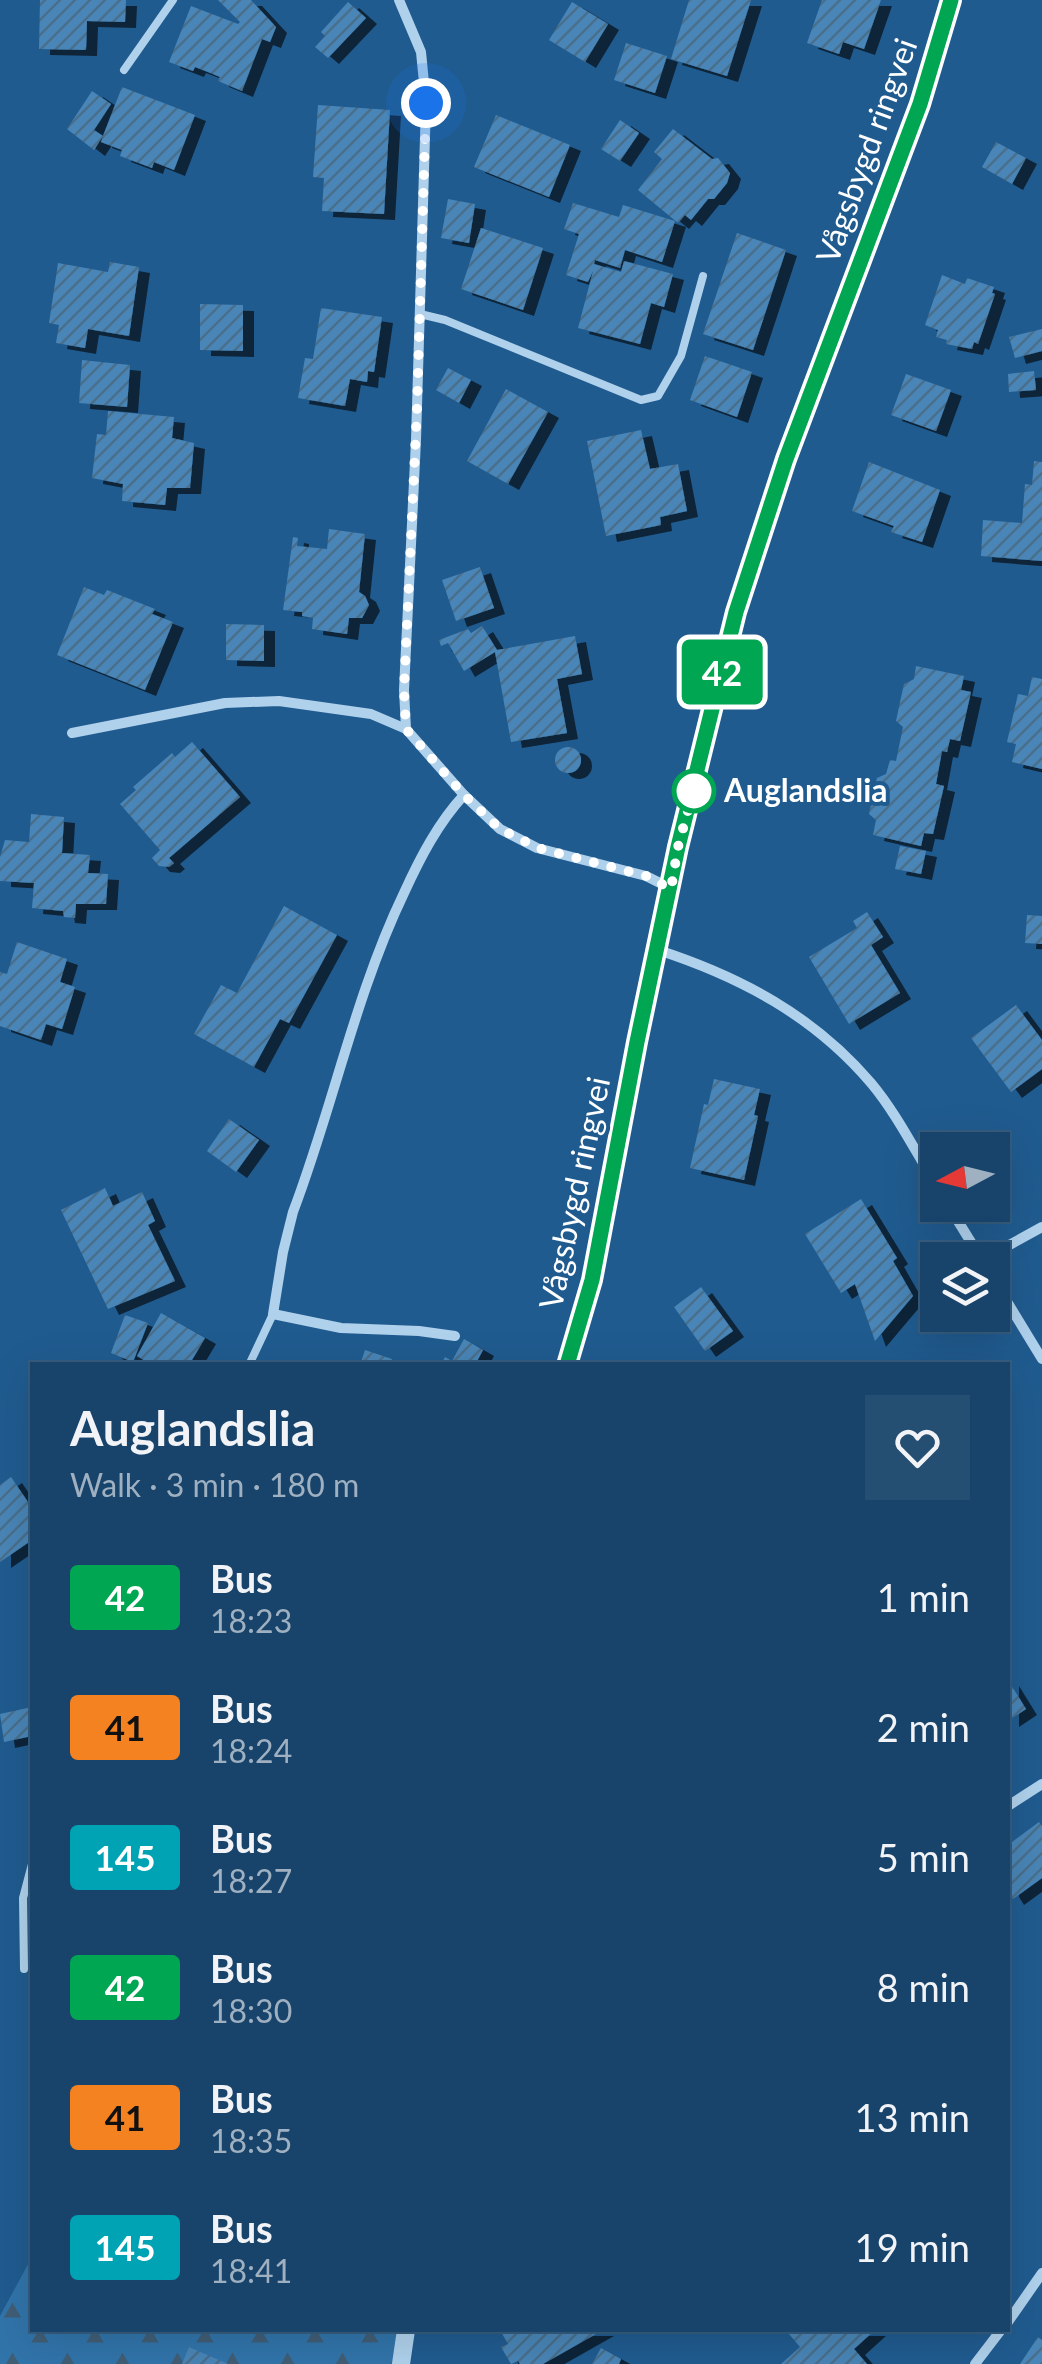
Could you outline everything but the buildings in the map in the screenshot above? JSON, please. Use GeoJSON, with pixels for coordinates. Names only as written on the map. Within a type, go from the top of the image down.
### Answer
{"type":"FeatureCollection","features":[{"type":"Feature","properties":{"kind":"street"},"geometry":{"type":"LineString","coordinates":[[399,0],[421,52],[426,103],[405,636],[406,729]]}},
{"type":"Feature","properties":{"kind":"street","name":"Vågsbygd ringvei"},"geometry":{"type":"LineString","coordinates":[[568,1362],[592,1280],[678,847],[736,612],[786,459],[920,104],[951,0]]}},
{"type":"Feature","properties":{"kind":"street"},"geometry":{"type":"LineString","coordinates":[[72,732],[225,703],[279,701],[371,714],[406,729],[500,829],[538,848],[646,876],[671,889]]}},
{"type":"Feature","properties":{"kind":"street"},"geometry":{"type":"LineString","coordinates":[[455,1336],[341,1328],[273,1314],[282,1252],[293,1212],[311,1166],[370,971],[422,854],[464,795]]}},
{"type":"Feature","properties":{"kind":"street"},"geometry":{"type":"LineString","coordinates":[[658,950],[761,992],[813,1026],[872,1084],[920,1160]]}},
{"type":"Feature","properties":{"kind":"street"},"geometry":{"type":"LineString","coordinates":[[1010,1245],[1042,1227]]}},
{"type":"Feature","properties":{"kind":"street"},"geometry":{"type":"LineString","coordinates":[[1010,1307],[1042,1359]]}},
{"type":"Feature","properties":{"kind":"street"},"geometry":{"type":"LineString","coordinates":[[1010,1805],[1042,1784]]}},
{"type":"Feature","properties":{"kind":"street"},"geometry":{"type":"LineString","coordinates":[[1010,2319],[1042,2273]]}},
{"type":"Feature","properties":{"kind":"street"},"geometry":{"type":"LineString","coordinates":[[401,2364],[406,2332]]}},
{"type":"Feature","properties":{"kind":"street"},"geometry":{"type":"LineString","coordinates":[[976,2364],[1000,2332]]}},
{"type":"Feature","properties":{"kind":"lane"},"geometry":{"type":"LineString","coordinates":[[124,70],[173,0]]}},
{"type":"Feature","properties":{"kind":"lane"},"geometry":{"type":"LineString","coordinates":[[420,314],[444,320],[641,400],[658,396],[681,356],[704,276]]}},
{"type":"Feature","properties":{"kind":"lane"},"geometry":{"type":"LineString","coordinates":[[251,1362],[273,1314]]}},
{"type":"Feature","properties":{"kind":"lane"},"geometry":{"type":"LineString","coordinates":[[24,1968],[23,1898],[30,1872]]}},
{"type":"Feature","properties":{"kind":"green space"},"geometry":{"type":"Polygon","coordinates":[[[30,2261],[30,2332],[403,2332],[399,2364],[0,2364],[0,2316],[30,2261]]]}},
{"type":"Feature","properties":{"kind":"bus line","name":"42"},"geometry":{"type":"LineString","coordinates":[[568,1362],[592,1280],[678,847],[736,612],[786,459],[920,104],[951,0]]}},
{"type":"Feature","properties":{"kind":"place","name":"Auglandslia"},"geometry":{"type":"Point","coordinates":[694,791]}},
{"type":"Feature","properties":{"kind":"route"},"geometry":{"type":"LineString","coordinates":[[426,103],[417,409],[408,547],[406,729],[500,829],[538,848],[646,876],[671,889],[697,777],[694,791]]}}]}
